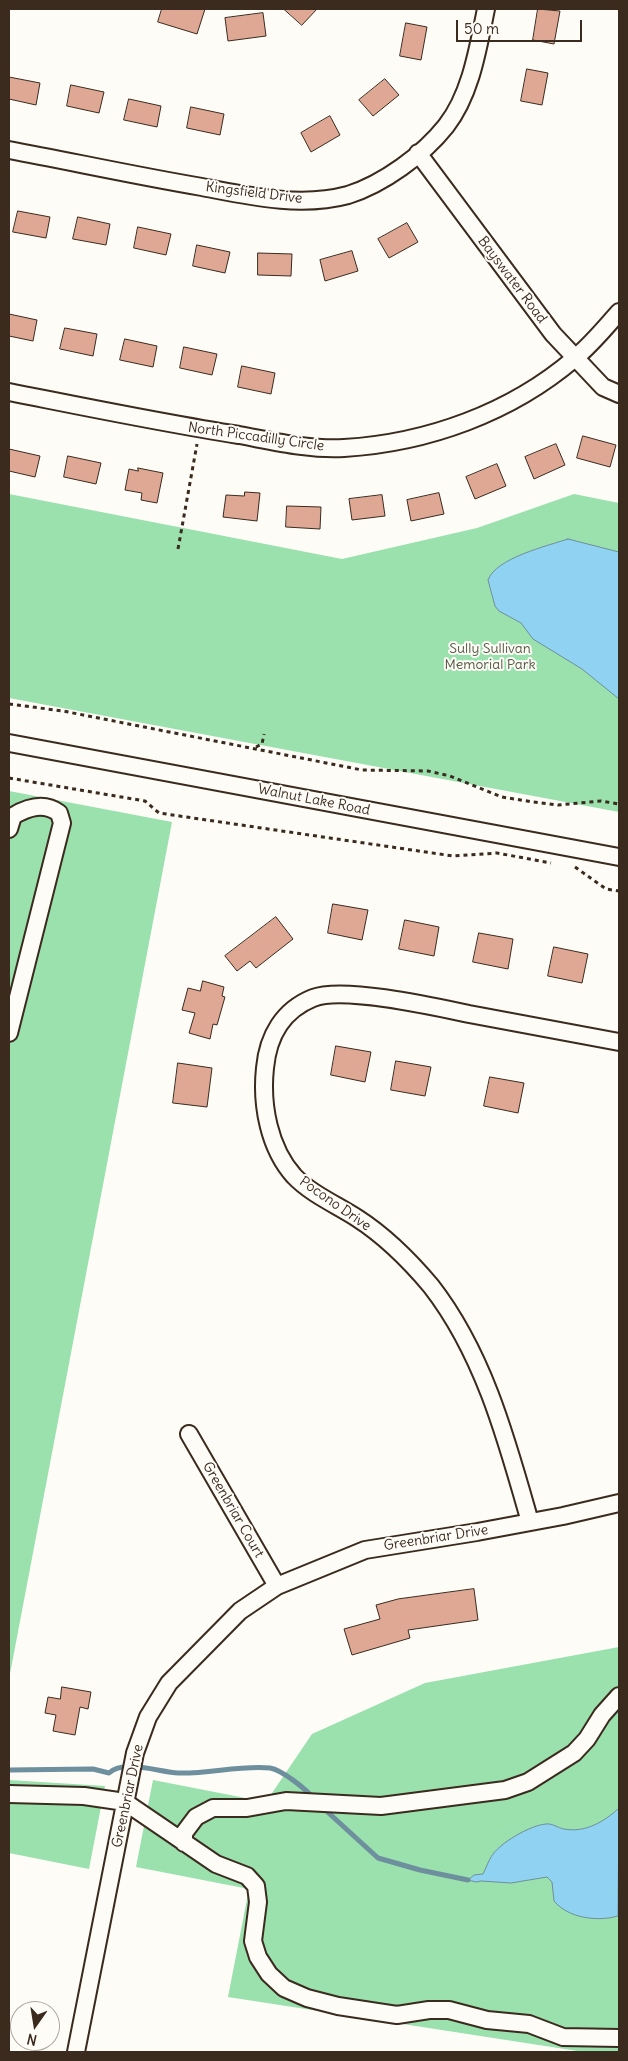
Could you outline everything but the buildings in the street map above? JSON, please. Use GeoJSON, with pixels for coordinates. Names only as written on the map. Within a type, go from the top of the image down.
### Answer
{"type":"FeatureCollection","features":[{"type":"Feature","properties":{"kind":"street","name":"Kingsfield Drive"},"geometry":{"type":"LineString","coordinates":[[9,150],[152,179],[245,195],[300,201],[348,194],[382,179],[418,153],[446,125],[459,103],[474,66],[486,9]]}},
{"type":"Feature","properties":{"kind":"street","name":"Bayswater Road"},"geometry":{"type":"LineString","coordinates":[[418,153],[553,334],[603,387],[619,394]]}},
{"type":"Feature","properties":{"kind":"street","name":"North Piccadilly Circle"},"geometry":{"type":"LineString","coordinates":[[9,392],[294,445],[342,449],[398,442],[450,429],[527,394],[576,358],[619,312]]}},
{"type":"Feature","properties":{"kind":"street","name":"Walnut Lake Road"},"geometry":{"type":"LineString","coordinates":[[9,743],[619,856]]}},
{"type":"Feature","properties":{"kind":"street"},"geometry":{"type":"LineString","coordinates":[[9,829],[13,816],[25,809],[38,806],[54,809],[59,813],[62,823],[9,1033]]}},
{"type":"Feature","properties":{"kind":"street","name":"Pocono Drive"},"geometry":{"type":"LineString","coordinates":[[530,1522],[491,1396],[465,1339],[431,1286],[394,1247],[359,1220],[317,1194],[294,1175],[273,1141],[263,1100],[268,1052],[277,1028],[292,1010],[316,997],[341,995],[394,999],[619,1042]]}},
{"type":"Feature","properties":{"kind":"street","name":"Greenbriar Court"},"geometry":{"type":"LineString","coordinates":[[189,1434],[277,1586]]}},
{"type":"Feature","properties":{"kind":"street","name":"Greenbriar Drive"},"geometry":{"type":"LineString","coordinates":[[76,2052],[135,1753],[145,1726],[169,1683],[240,1611],[277,1586],[365,1550],[530,1522],[619,1503]]}},
{"type":"Feature","properties":{"kind":"street"},"geometry":{"type":"LineString","coordinates":[[184,1842],[184,1833],[196,1817],[213,1808],[247,1808],[286,1801],[381,1806],[505,1790],[528,1782],[574,1753],[587,1739],[602,1715],[619,1696]]}},
{"type":"Feature","properties":{"kind":"street"},"geometry":{"type":"LineString","coordinates":[[9,1794],[84,1796],[125,1802],[216,1864],[247,1876],[256,1886],[258,1902],[253,1941],[258,1957],[269,1974],[284,1988],[307,1998],[338,2006],[397,2015],[429,2010],[449,2010],[486,2020],[529,2024],[563,2037],[619,2038]]}},
{"type":"Feature","properties":{"kind":"path"},"geometry":{"type":"LineString","coordinates":[[178,548],[200,429]]}},
{"type":"Feature","properties":{"kind":"path"},"geometry":{"type":"LineString","coordinates":[[9,704],[63,711],[362,770],[428,771],[450,776],[502,797],[558,805],[601,801],[619,804]]}},
{"type":"Feature","properties":{"kind":"path"},"geometry":{"type":"LineString","coordinates":[[256,748],[262,744],[264,734]]}},
{"type":"Feature","properties":{"kind":"path"},"geometry":{"type":"LineString","coordinates":[[9,778],[145,801],[158,813],[453,856],[497,853],[560,864]]}},
{"type":"Feature","properties":{"kind":"path"},"geometry":{"type":"LineString","coordinates":[[569,866],[578,868],[606,889],[619,892]]}},
{"type":"Feature","properties":{"kind":"green space","name":"Sully Sullivan Memorial Park"},"geometry":{"type":"Polygon","coordinates":[[[9,494],[342,559],[477,528],[574,494],[619,503],[619,812],[9,698],[9,494]]]}},
{"type":"Feature","properties":{"kind":"green space"},"geometry":{"type":"Polygon","coordinates":[[[9,791],[172,822],[9,1679],[9,791]]]}},
{"type":"Feature","properties":{"kind":"green space"},"geometry":{"type":"Polygon","coordinates":[[[619,1647],[619,2052],[584,2052],[228,1997],[249,1889],[136,1867],[153,1780],[266,1802],[312,1734],[425,1683],[619,1647]]]}},
{"type":"Feature","properties":{"kind":"green space"},"geometry":{"type":"Polygon","coordinates":[[[9,1780],[105,1786],[89,1869],[9,1853],[9,1780]]]}},
{"type":"Feature","properties":{"kind":"water"},"geometry":{"type":"Polygon","coordinates":[[[568,539],[619,552],[619,699],[582,669],[533,639],[521,623],[499,611],[495,606],[488,580],[493,572],[511,559],[568,539]]]}},
{"type":"Feature","properties":{"kind":"water"},"geometry":{"type":"Polygon","coordinates":[[[619,1808],[618,1916],[601,1919],[583,1917],[567,1911],[554,1901],[552,1882],[547,1877],[511,1883],[468,1880],[474,1875],[483,1874],[495,1852],[524,1831],[546,1824],[572,1830],[587,1828],[601,1822],[619,1808]]]}},
{"type":"Feature","properties":{"kind":"waterway"},"geometry":{"type":"LineString","coordinates":[[9,1770],[93,1769],[109,1773],[123,1767],[142,1767],[190,1773],[259,1767],[270,1768],[281,1772],[293,1780],[313,1798]]}},
{"type":"Feature","properties":{"kind":"waterway"},"geometry":{"type":"LineString","coordinates":[[321,1806],[378,1858],[420,1870],[468,1880]]}}]}
